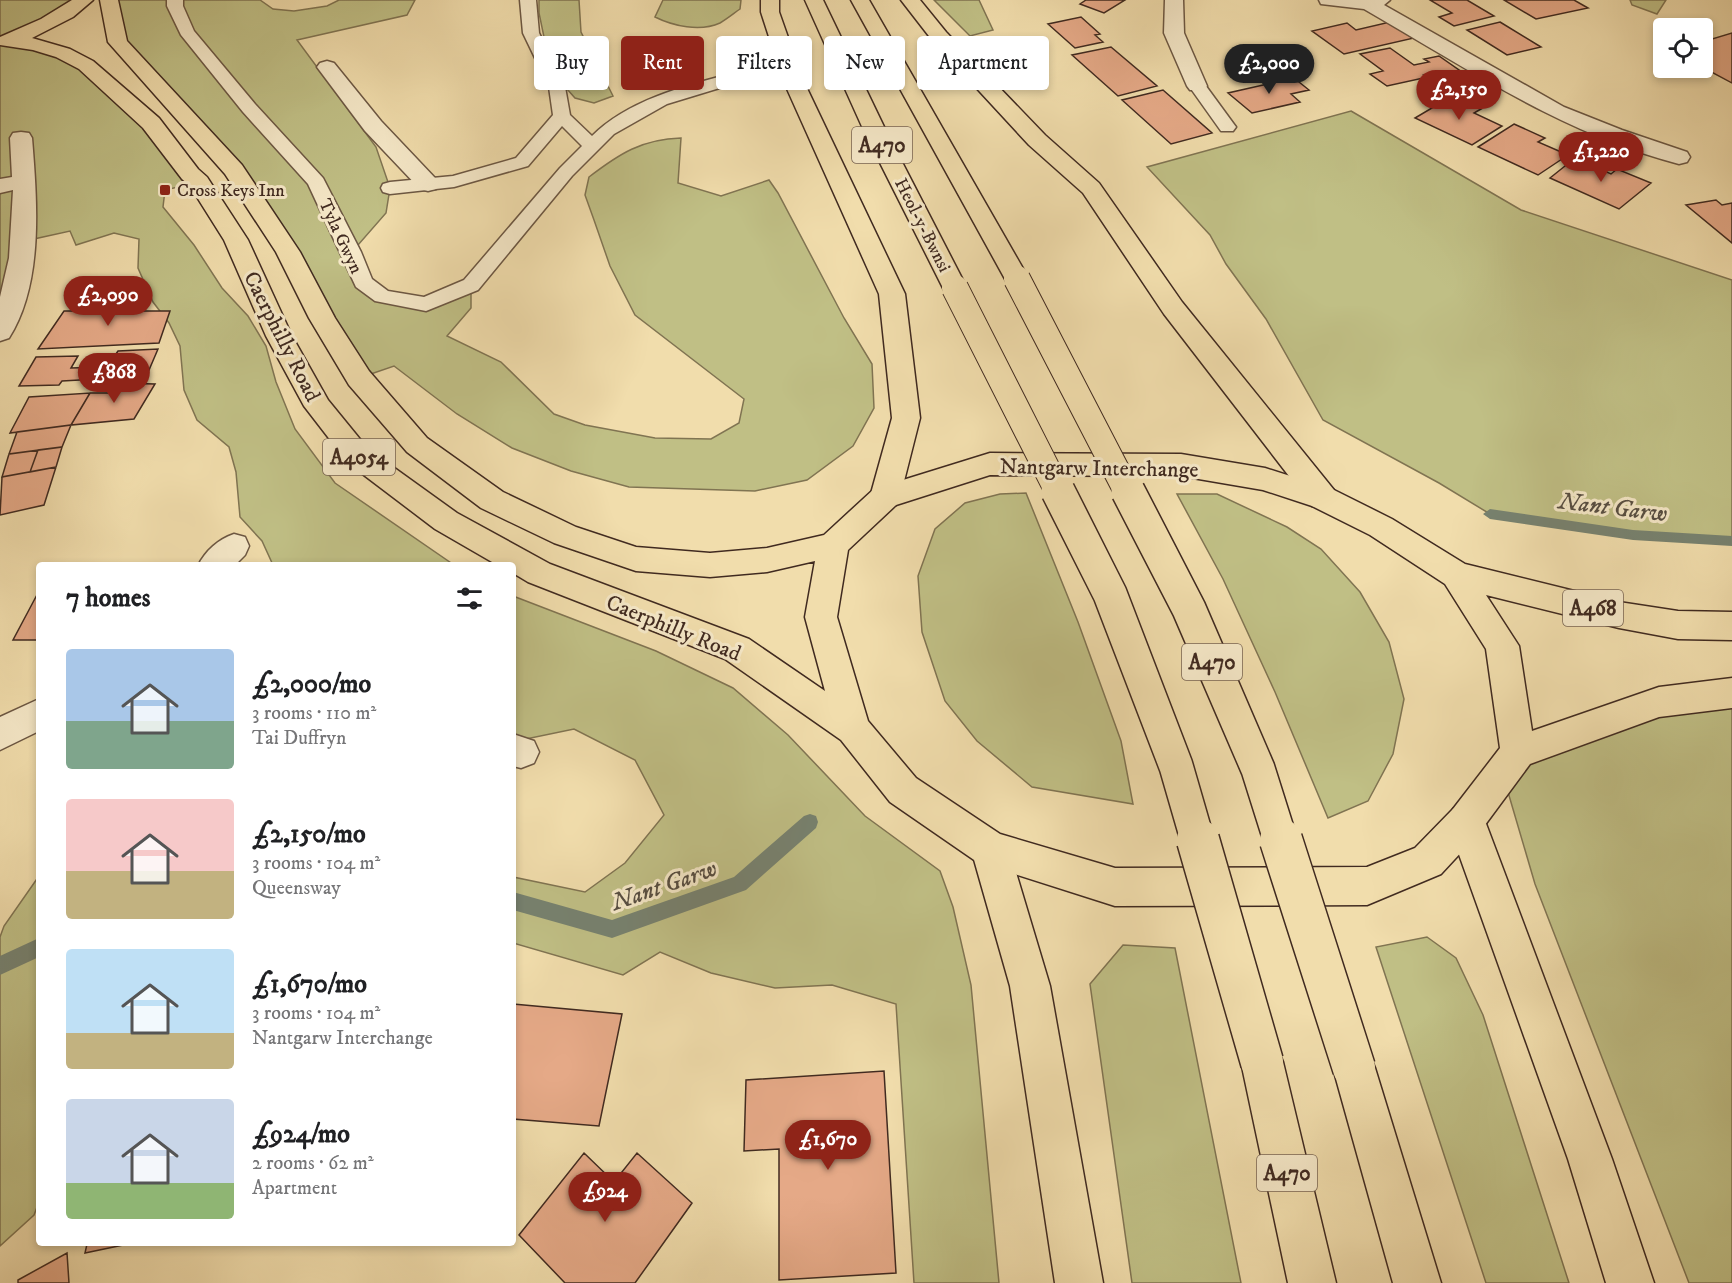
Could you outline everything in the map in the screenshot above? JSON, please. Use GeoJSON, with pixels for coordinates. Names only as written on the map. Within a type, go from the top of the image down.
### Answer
{"type":"FeatureCollection","features":[{"type":"Feature","properties":{"kind":"main road","name":"A4054"},"geometry":{"type":"LineString","coordinates":[[3,42],[41,27],[70,11],[84,0]]}},
{"type":"Feature","properties":{"kind":"main road","name":"Caerphilly Road"},"geometry":{"type":"LineString","coordinates":[[109,0],[118,42],[234,170],[288,252],[322,318],[359,378],[417,445],[492,500],[565,535],[636,559],[710,565],[767,560],[833,545]]}},
{"type":"Feature","properties":{"kind":"main road"},"geometry":{"type":"LineString","coordinates":[[770,0],[770,12],[793,80],[892,294],[906,418],[885,497]]}},
{"type":"Feature","properties":{"kind":"main road","name":"Heol-y-Bwnsi"},"geometry":{"type":"LineString","coordinates":[[814,0],[875,131],[1110,594],[1176,766],[1262,1062],[1312,1283]]}},
{"type":"Feature","properties":{"kind":"main road","name":"A470"},"geometry":{"type":"LineString","coordinates":[[860,0],[1017,279],[1189,609],[1253,758],[1354,1068],[1417,1283]]}},
{"type":"Feature","properties":{"kind":"main road"},"geometry":{"type":"LineString","coordinates":[[910,0],[939,36],[1037,140],[1091,188],[1173,308],[1323,498]]}},
{"type":"Feature","properties":{"kind":"main road","name":"Caerphilly Road"},"geometry":{"type":"LineString","coordinates":[[3,42],[35,44],[63,53],[86,65],[152,123],[190,174],[199,182],[236,240],[279,336],[318,406],[358,456],[446,521],[539,573],[737,650],[853,729]]}},
{"type":"Feature","properties":{"kind":"main road","name":"Nantgarw Interchange"},"geometry":{"type":"LineString","coordinates":[[833,545],[885,497],[990,464],[1181,465],[1265,479],[1323,498],[1381,527],[1456,575],[1502,646],[1518,752]]}},
{"type":"Feature","properties":{"kind":"main road"},"geometry":{"type":"LineString","coordinates":[[833,545],[821,617],[853,729],[903,790],[990,849],[1115,887],[1367,886],[1428,861],[1466,821],[1518,752],[1659,702],[1732,693]]}},
{"type":"Feature","properties":{"kind":"main road","name":"A468"},"geometry":{"type":"LineString","coordinates":[[1456,575],[1619,615],[1678,625],[1732,626]]}},
{"type":"Feature","properties":{"kind":"main road"},"geometry":{"type":"LineString","coordinates":[[1466,821],[1594,1168],[1630,1283]]}},
{"type":"Feature","properties":{"kind":"main road"},"geometry":{"type":"LineString","coordinates":[[990,849],[1030,986],[1078,1283]]}},
{"type":"Feature","properties":{"kind":"street"},"geometry":{"type":"LineString","coordinates":[[1174,0],[1174,33],[1197,86]]}},
{"type":"Feature","properties":{"kind":"street"},"geometry":{"type":"LineString","coordinates":[[1328,0],[1375,2],[1533,98],[1614,135],[1679,157]]}},
{"type":"Feature","properties":{"kind":"street"},"geometry":{"type":"LineString","coordinates":[[327,67],[373,126],[428,184]]}},
{"type":"Feature","properties":{"kind":"street"},"geometry":{"type":"LineString","coordinates":[[1533,98],[1556,90]]}},
{"type":"Feature","properties":{"kind":"street"},"geometry":{"type":"LineString","coordinates":[[0,332],[12,304],[25,241],[21,138]]}},
{"type":"Feature","properties":{"kind":"street"},"geometry":{"type":"LineString","coordinates":[[0,186],[24,181]]}},
{"type":"Feature","properties":{"kind":"street"},"geometry":{"type":"LineString","coordinates":[[0,734],[36,716]]}},
{"type":"Feature","properties":{"kind":"lane","name":"Tyla Gwyn"},"geometry":{"type":"LineString","coordinates":[[175,0],[175,6],[187,32],[249,108],[316,182],[351,252],[363,282],[382,296],[426,304],[471,285],[566,172],[606,132],[662,100],[716,83]]}},
{"type":"Feature","properties":{"kind":"lane"},"geometry":{"type":"LineString","coordinates":[[528,0],[531,33],[557,87],[562,116],[592,146]]}},
{"type":"Feature","properties":{"kind":"lane"},"geometry":{"type":"LineString","coordinates":[[1197,86],[1227,126]]}},
{"type":"Feature","properties":{"kind":"lane"},"geometry":{"type":"LineString","coordinates":[[390,188],[454,181],[522,162],[562,116]]}},
{"type":"Feature","properties":{"kind":"shaded area"},"geometry":{"type":"Polygon","coordinates":[[[0,0],[84,0],[7,40],[86,65],[199,182],[165,190],[163,207],[194,245],[222,288],[248,316],[266,346],[276,382],[295,429],[335,483],[450,562],[272,562],[262,541],[240,517],[236,472],[229,447],[197,420],[184,390],[180,346],[169,323],[153,302],[138,268],[139,239],[114,233],[76,245],[70,231],[25,241],[0,332],[0,0]]]}},
{"type":"Feature","properties":{"kind":"shaded area"},"geometry":{"type":"Polygon","coordinates":[[[109,0],[260,0],[273,9],[294,11],[327,6],[339,0],[415,0],[407,15],[297,40],[376,147],[390,188],[386,213],[351,253],[382,296],[426,304],[471,285],[471,308],[447,336],[501,362],[554,414],[585,425],[655,438],[711,439],[739,423],[744,399],[635,315],[610,266],[585,195],[589,177],[632,149],[654,141],[681,138],[678,183],[721,196],[769,180],[844,318],[872,364],[874,408],[853,446],[807,480],[755,491],[629,487],[571,471],[512,448],[457,414],[394,366],[359,378],[288,252],[118,42],[109,0]]]}},
{"type":"Feature","properties":{"kind":"shaded area"},"geometry":{"type":"Polygon","coordinates":[[[539,0],[579,0],[583,36],[544,36],[539,0]]]}},
{"type":"Feature","properties":{"kind":"shaded area"},"geometry":{"type":"Polygon","coordinates":[[[663,0],[741,0],[740,9],[720,23],[695,27],[670,23],[655,17],[663,0]]]}},
{"type":"Feature","properties":{"kind":"shaded area"},"geometry":{"type":"Polygon","coordinates":[[[934,0],[979,0],[993,30],[970,36],[934,0]]]}},
{"type":"Feature","properties":{"kind":"shaded area"},"geometry":{"type":"Polygon","coordinates":[[[1630,0],[1666,0],[1657,14],[1632,5],[1630,0]]]}},
{"type":"Feature","properties":{"kind":"shaded area"},"geometry":{"type":"Polygon","coordinates":[[[609,88],[613,96],[594,103],[575,98],[568,90],[609,90],[609,88]]]}},
{"type":"Feature","properties":{"kind":"shaded area"},"geometry":{"type":"Polygon","coordinates":[[[1351,111],[1521,210],[1732,280],[1732,541],[1633,535],[1490,514],[1439,483],[1323,420],[1266,319],[1226,264],[1210,235],[1147,167],[1351,111]]]}},
{"type":"Feature","properties":{"kind":"shaded area"},"geometry":{"type":"Polygon","coordinates":[[[1026,493],[1078,622],[1121,741],[1133,804],[1032,787],[977,741],[945,701],[922,632],[918,576],[935,529],[965,503],[1000,494],[1026,493]]]}},
{"type":"Feature","properties":{"kind":"shaded area"},"geometry":{"type":"Polygon","coordinates":[[[1177,494],[1217,494],[1287,527],[1321,549],[1360,592],[1389,642],[1404,699],[1393,754],[1368,801],[1328,818],[1275,692],[1223,579],[1177,494]]]}},
{"type":"Feature","properties":{"kind":"shaded area"},"geometry":{"type":"Polygon","coordinates":[[[516,597],[656,651],[733,688],[788,735],[865,816],[940,871],[953,907],[971,985],[999,1283],[914,1283],[896,1004],[832,985],[775,988],[711,973],[660,952],[623,975],[516,944],[516,878],[585,892],[625,863],[664,815],[635,760],[574,729],[526,739],[516,735],[516,597]]]}},
{"type":"Feature","properties":{"kind":"shaded area"},"geometry":{"type":"Polygon","coordinates":[[[1732,693],[1732,1283],[1689,1283],[1535,884],[1503,775],[1518,752],[1732,693]]]}},
{"type":"Feature","properties":{"kind":"shaded area"},"geometry":{"type":"Polygon","coordinates":[[[36,880],[36,1210],[34,1215],[0,1246],[0,937],[4,926],[36,880]]]}},
{"type":"Feature","properties":{"kind":"shaded area"},"geometry":{"type":"Polygon","coordinates":[[[1427,937],[1456,958],[1483,1015],[1569,1283],[1486,1283],[1376,947],[1427,937]]]}},
{"type":"Feature","properties":{"kind":"shaded area"},"geometry":{"type":"Polygon","coordinates":[[[1123,945],[1175,948],[1241,1283],[1132,1283],[1090,984],[1123,945]]]}},
{"type":"Feature","properties":{"kind":"building"},"geometry":{"type":"Polygon","coordinates":[[[1086,0],[1125,0],[1104,13],[1080,4],[1086,0]]]}},
{"type":"Feature","properties":{"kind":"building"},"geometry":{"type":"Polygon","coordinates":[[[1430,0],[1467,0],[1494,16],[1454,26],[1439,17],[1452,13],[1430,0]]]}},
{"type":"Feature","properties":{"kind":"building"},"geometry":{"type":"Polygon","coordinates":[[[1504,0],[1574,0],[1588,8],[1536,19],[1504,0]]]}},
{"type":"Feature","properties":{"kind":"building"},"geometry":{"type":"Polygon","coordinates":[[[1081,17],[1100,34],[1095,35],[1103,42],[1075,48],[1048,24],[1081,17]]]}},
{"type":"Feature","properties":{"kind":"building"},"geometry":{"type":"Polygon","coordinates":[[[1390,22],[1414,38],[1344,54],[1312,31],[1347,23],[1356,30],[1390,22]]]}},
{"type":"Feature","properties":{"kind":"building"},"geometry":{"type":"Polygon","coordinates":[[[1500,22],[1541,47],[1507,55],[1467,30],[1500,22]]]}},
{"type":"Feature","properties":{"kind":"building"},"geometry":{"type":"Polygon","coordinates":[[[1732,33],[1732,83],[1713,73],[1713,39],[1732,33]]]}},
{"type":"Feature","properties":{"kind":"building"},"geometry":{"type":"Polygon","coordinates":[[[1111,47],[1157,86],[1118,96],[1072,55],[1111,47]]]}},
{"type":"Feature","properties":{"kind":"building"},"geometry":{"type":"Polygon","coordinates":[[[1390,48],[1414,65],[1429,62],[1424,59],[1439,56],[1459,70],[1444,74],[1440,71],[1424,75],[1428,77],[1387,86],[1370,74],[1383,71],[1360,54],[1390,48]]]}},
{"type":"Feature","properties":{"kind":"building"},"geometry":{"type":"Polygon","coordinates":[[[1294,78],[1309,90],[1291,94],[1300,102],[1252,113],[1228,93],[1294,78]]]}},
{"type":"Feature","properties":{"kind":"building"},"geometry":{"type":"Polygon","coordinates":[[[1163,90],[1212,133],[1171,144],[1122,100],[1163,90]]]}},
{"type":"Feature","properties":{"kind":"building"},"geometry":{"type":"Polygon","coordinates":[[[1452,96],[1481,109],[1474,113],[1502,126],[1472,145],[1415,118],[1452,96]]]}},
{"type":"Feature","properties":{"kind":"building"},"geometry":{"type":"Polygon","coordinates":[[[1514,124],[1545,138],[1538,142],[1568,155],[1538,175],[1478,147],[1514,124]]]}},
{"type":"Feature","properties":{"kind":"building"},"geometry":{"type":"Polygon","coordinates":[[[1575,158],[1611,174],[1617,169],[1651,183],[1619,209],[1550,178],[1575,158]]]}},
{"type":"Feature","properties":{"kind":"building"},"geometry":{"type":"Polygon","coordinates":[[[1716,200],[1722,205],[1732,203],[1732,243],[1686,205],[1716,200]]]}},
{"type":"Feature","properties":{"kind":"building"},"geometry":{"type":"Polygon","coordinates":[[[115,300],[148,300],[144,311],[170,311],[159,343],[38,349],[64,311],[108,311],[115,300]]]}},
{"type":"Feature","properties":{"kind":"building"},"geometry":{"type":"Polygon","coordinates":[[[158,349],[146,377],[96,383],[97,379],[62,381],[59,385],[19,386],[36,357],[78,356],[71,368],[107,367],[118,351],[158,349]]]}},
{"type":"Feature","properties":{"kind":"building"},"geometry":{"type":"Polygon","coordinates":[[[117,383],[155,384],[134,419],[71,425],[90,393],[111,393],[117,383]]]}},
{"type":"Feature","properties":{"kind":"building"},"geometry":{"type":"Polygon","coordinates":[[[90,393],[71,425],[10,433],[29,397],[90,393]]]}},
{"type":"Feature","properties":{"kind":"building"},"geometry":{"type":"Polygon","coordinates":[[[71,425],[62,447],[9,454],[17,432],[71,425]]]}},
{"type":"Feature","properties":{"kind":"building"},"geometry":{"type":"Polygon","coordinates":[[[62,447],[56,467],[2,477],[9,454],[62,447]]]}},
{"type":"Feature","properties":{"kind":"building"},"geometry":{"type":"Polygon","coordinates":[[[62,447],[56,467],[30,472],[38,450],[62,447]]]}},
{"type":"Feature","properties":{"kind":"building"},"geometry":{"type":"Polygon","coordinates":[[[56,467],[44,505],[0,515],[2,477],[56,467]]]}},
{"type":"Feature","properties":{"kind":"building"},"geometry":{"type":"Polygon","coordinates":[[[36,597],[36,640],[13,640],[36,597]]]}},
{"type":"Feature","properties":{"kind":"building"},"geometry":{"type":"Polygon","coordinates":[[[516,1004],[622,1014],[599,1126],[516,1119],[516,1004]]]}},
{"type":"Feature","properties":{"kind":"building"},"geometry":{"type":"Polygon","coordinates":[[[884,1071],[896,1273],[779,1280],[779,1149],[744,1151],[746,1080],[884,1071]]]}},
{"type":"Feature","properties":{"kind":"building"},"geometry":{"type":"Polygon","coordinates":[[[584,1153],[614,1182],[637,1153],[692,1203],[635,1283],[565,1283],[519,1235],[584,1153]]]}},
{"type":"Feature","properties":{"kind":"building"},"geometry":{"type":"Polygon","coordinates":[[[87,1246],[118,1246],[85,1253],[87,1246]]]}},
{"type":"Feature","properties":{"kind":"building"},"geometry":{"type":"Polygon","coordinates":[[[67,1253],[69,1283],[18,1283],[18,1280],[67,1253]]]}},
{"type":"Feature","properties":{"kind":"waterway","name":"Nant Garw"},"geometry":{"type":"LineString","coordinates":[[1490,514],[1633,535],[1732,541]]}},
{"type":"Feature","properties":{"kind":"waterway","name":"Nant Garw"},"geometry":{"type":"LineString","coordinates":[[516,902],[612,929],[740,884],[810,822]]}},
{"type":"Feature","properties":{"kind":"waterway","name":"Nant Garw"},"geometry":{"type":"LineString","coordinates":[[0,966],[36,948]]}},
{"type":"Feature","properties":{"kind":"place","name":"Cross Keys Inn"},"geometry":{"type":"Point","coordinates":[165,190]}}]}
